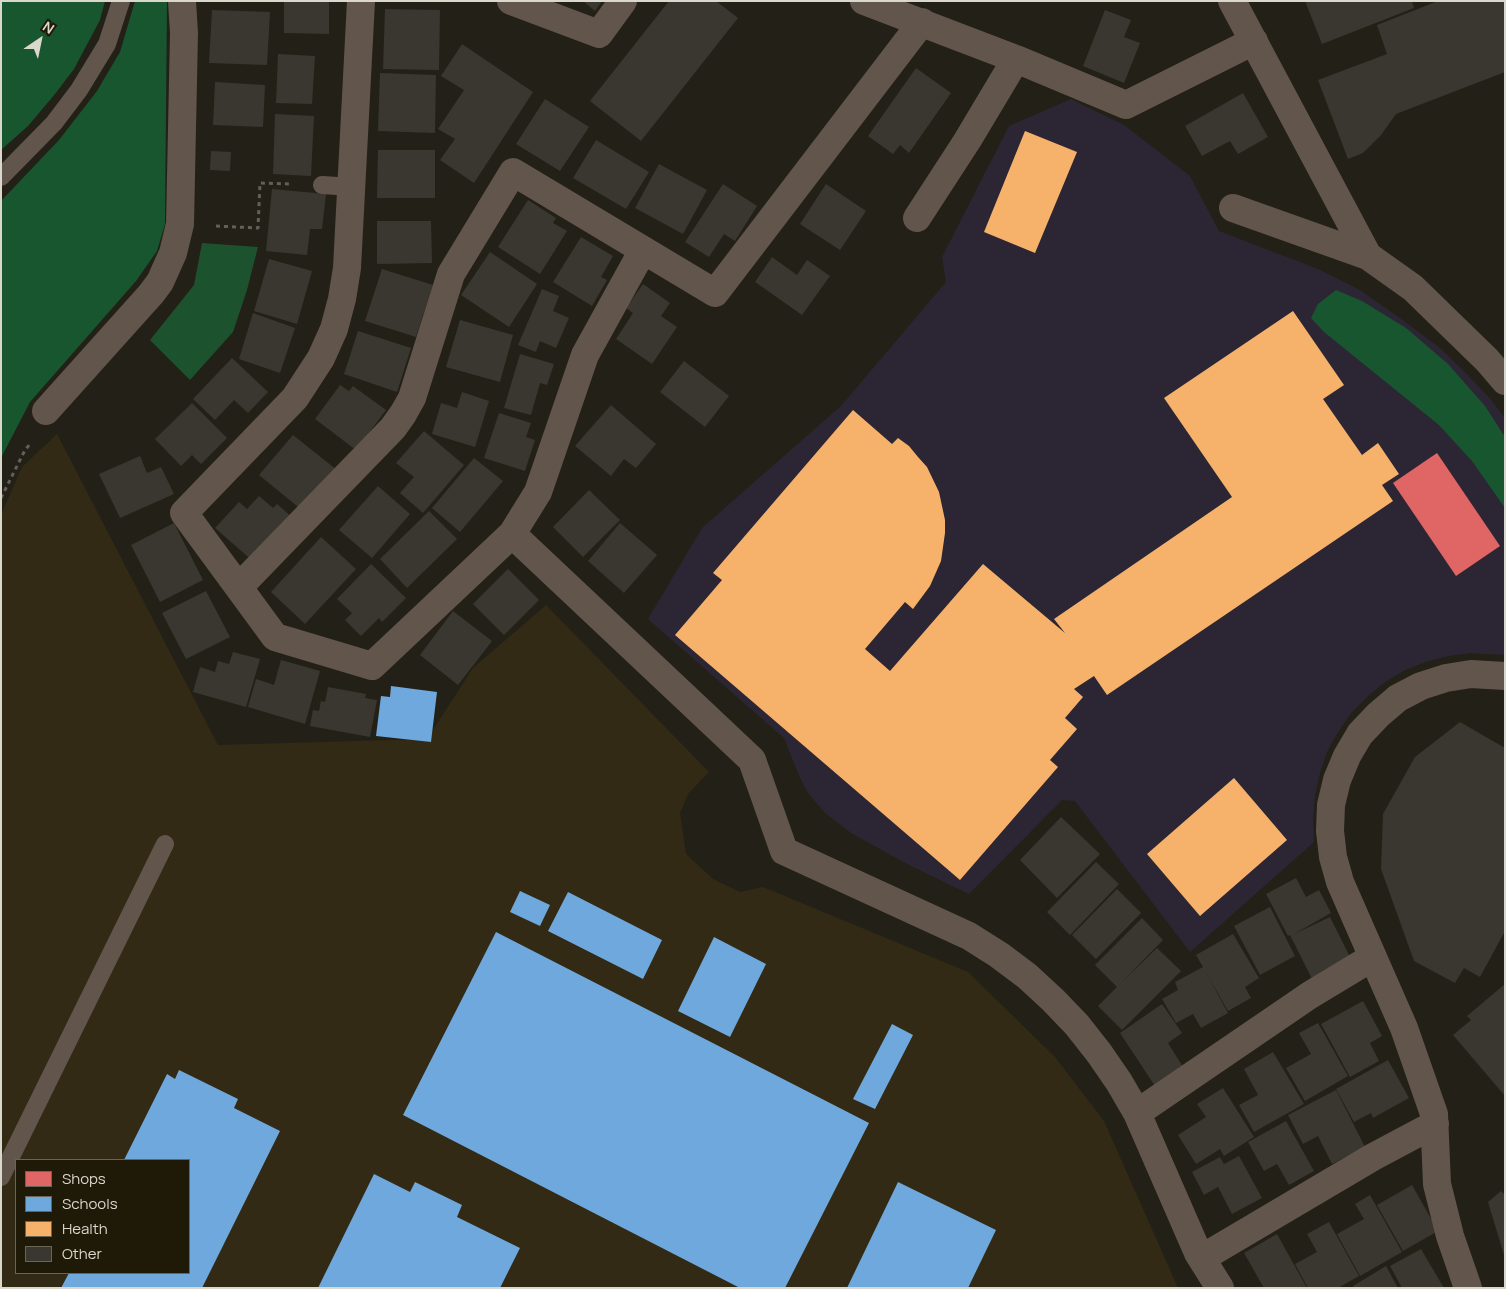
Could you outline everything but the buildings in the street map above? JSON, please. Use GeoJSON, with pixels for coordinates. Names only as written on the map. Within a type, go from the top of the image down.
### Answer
{"type":"FeatureCollection","features":[{"type":"Feature","properties":{"kind":"street"},"geometry":{"type":"LineString","coordinates":[[46,411],[151,294],[160,282],[188,225],[182,1]]}},
{"type":"Feature","properties":{"kind":"street"},"geometry":{"type":"LineString","coordinates":[[362,1],[345,283],[334,329],[322,358],[295,398],[184,513],[275,637],[372,666],[512,534],[538,492],[585,354],[643,250]]}},
{"type":"Feature","properties":{"kind":"street"},"geometry":{"type":"LineString","coordinates":[[511,1],[598,34],[623,1]]}},
{"type":"Feature","properties":{"kind":"street"},"geometry":{"type":"LineString","coordinates":[[864,1],[1016,59],[1126,105],[1254,41]]}},
{"type":"Feature","properties":{"kind":"street"},"geometry":{"type":"LineString","coordinates":[[1232,1],[1368,256]]}},
{"type":"Feature","properties":{"kind":"street"},"geometry":{"type":"LineString","coordinates":[[239,587],[393,428],[403,414],[412,398],[451,274],[513,172],[715,294],[922,22]]}},
{"type":"Feature","properties":{"kind":"street"},"geometry":{"type":"LineString","coordinates":[[917,218],[967,142],[1016,59]]}},
{"type":"Feature","properties":{"kind":"street"},"geometry":{"type":"LineString","coordinates":[[1233,208],[1368,256],[1413,288],[1481,354],[1505,381]]}},
{"type":"Feature","properties":{"kind":"street"},"geometry":{"type":"LineString","coordinates":[[512,534],[752,760],[784,850],[936,919],[969,936],[999,955],[1040,988],[1077,1026],[1120,1082],[1137,1113],[1202,1258],[1220,1288]]}},
{"type":"Feature","properties":{"kind":"street"},"geometry":{"type":"LineString","coordinates":[[1468,1288],[1450,1236],[1437,1184],[1434,1114],[1404,1028],[1340,882],[1333,857],[1330,831],[1331,805],[1337,780],[1347,756],[1360,734],[1398,698],[1421,686],[1446,678],[1471,674],[1505,676]]}},
{"type":"Feature","properties":{"kind":"street"},"geometry":{"type":"LineString","coordinates":[[1137,1113],[1310,995],[1373,957]]}},
{"type":"Feature","properties":{"kind":"street"},"geometry":{"type":"LineString","coordinates":[[1202,1258],[1373,1157],[1435,1124]]}},
{"type":"Feature","properties":{"kind":"lane"},"geometry":{"type":"LineString","coordinates":[[1,177],[54,123],[84,82],[107,44],[121,1]]}},
{"type":"Feature","properties":{"kind":"lane"},"geometry":{"type":"LineString","coordinates":[[322,186],[352,187]]}},
{"type":"Feature","properties":{"kind":"lane"},"geometry":{"type":"LineString","coordinates":[[1,1177],[165,844]]}},
{"type":"Feature","properties":{"kind":"path"},"geometry":{"type":"LineString","coordinates":[[188,225],[258,228],[260,183]]}},
{"type":"Feature","properties":{"kind":"path"},"geometry":{"type":"LineString","coordinates":[[1,498],[25,450],[53,417],[46,411]]}},
{"type":"Feature","properties":{"kind":"shaded area"},"geometry":{"type":"Polygon","coordinates":[[[1071,99],[1124,125],[1190,176],[1219,231],[1318,269],[1360,290],[1440,348],[1467,374],[1505,418],[1505,655],[1471,653],[1448,656],[1426,662],[1405,670],[1385,682],[1367,697],[1351,713],[1327,752],[1315,796],[1314,842],[1190,952],[1075,801],[1062,800],[969,894],[911,866],[851,833],[825,813],[808,793],[784,738],[648,619],[702,528],[841,406],[946,282],[942,257],[1009,126],[1071,99]]]}},
{"type":"Feature","properties":{"kind":"shaded area"},"geometry":{"type":"Polygon","coordinates":[[[57,434],[218,745],[427,739],[473,668],[546,605],[709,772],[688,794],[680,813],[686,854],[713,879],[740,892],[763,887],[968,972],[1055,1057],[1104,1121],[1178,1288],[1,1288],[1,515],[22,467],[57,434]]]}},
{"type":"Feature","properties":{"kind":"green space"},"geometry":{"type":"Polygon","coordinates":[[[1,1],[105,1],[100,20],[74,69],[28,126],[1,150],[1,1]]]}},
{"type":"Feature","properties":{"kind":"green space"},"geometry":{"type":"Polygon","coordinates":[[[135,1],[167,1],[165,224],[157,251],[136,281],[30,402],[1,458],[1,201],[59,140],[97,91],[120,52],[135,1]]]}},
{"type":"Feature","properties":{"kind":"green space"},"geometry":{"type":"Polygon","coordinates":[[[202,243],[258,247],[247,290],[233,332],[190,380],[150,340],[194,285],[202,243]]]}},
{"type":"Feature","properties":{"kind":"green space"},"geometry":{"type":"Polygon","coordinates":[[[1336,290],[1362,301],[1406,328],[1448,364],[1485,406],[1505,437],[1505,508],[1472,461],[1439,425],[1324,332],[1311,318],[1318,304],[1336,290]]]}}]}
